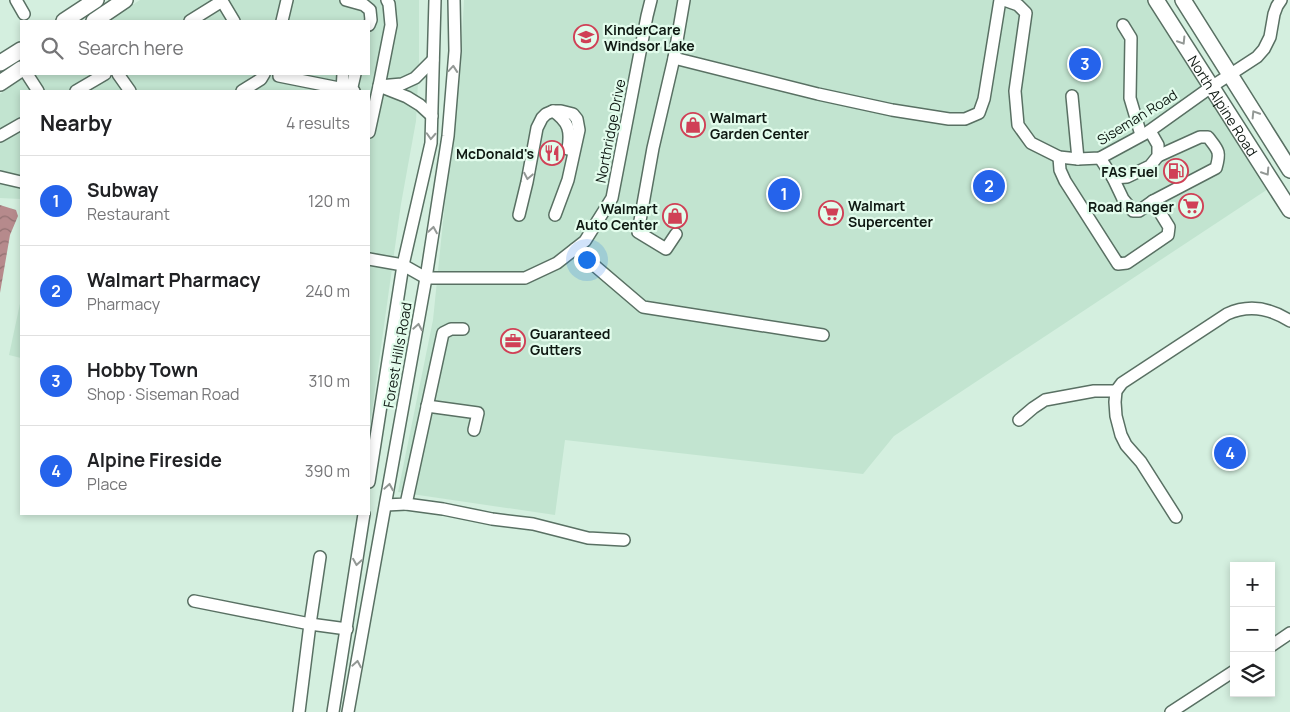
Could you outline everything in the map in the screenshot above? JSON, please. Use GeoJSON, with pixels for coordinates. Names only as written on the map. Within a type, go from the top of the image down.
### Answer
{"type":"FeatureCollection","features":[{"type":"Feature","properties":{"kind":"main road"},"geometry":{"type":"LineString","coordinates":[[66,20],[96,0]]}},
{"type":"Feature","properties":{"kind":"main road"},"geometry":{"type":"LineString","coordinates":[[95,20],[125,0]]}},
{"type":"Feature","properties":{"kind":"main road","name":"North Alpine Road"},"geometry":{"type":"LineString","coordinates":[[1156,0],[1290,210]]}},
{"type":"Feature","properties":{"kind":"main road","name":"North Alpine Road"},"geometry":{"type":"LineString","coordinates":[[1183,0],[1290,170]]}},
{"type":"Feature","properties":{"kind":"main road"},"geometry":{"type":"LineString","coordinates":[[0,63],[20,51]]}},
{"type":"Feature","properties":{"kind":"main road"},"geometry":{"type":"LineString","coordinates":[[0,83],[20,70]]}},
{"type":"Feature","properties":{"kind":"street"},"geometry":{"type":"LineString","coordinates":[[16,0],[24,14]]}},
{"type":"Feature","properties":{"kind":"street"},"geometry":{"type":"LineString","coordinates":[[192,20],[222,0],[233,20]]}},
{"type":"Feature","properties":{"kind":"street"},"geometry":{"type":"LineString","coordinates":[[282,20],[287,0]]}},
{"type":"Feature","properties":{"kind":"street"},"geometry":{"type":"LineString","coordinates":[[346,0],[364,5],[370,10],[370,20]]}},
{"type":"Feature","properties":{"kind":"street"},"geometry":{"type":"LineString","coordinates":[[370,126],[375,93],[391,25],[387,0]]}},
{"type":"Feature","properties":{"kind":"street","name":"Forest Hills Road"},"geometry":{"type":"LineString","coordinates":[[370,476],[403,265],[431,143],[436,0]]}},
{"type":"Feature","properties":{"kind":"street","name":"Forest Hills Road"},"geometry":{"type":"LineString","coordinates":[[348,712],[426,278],[448,136],[455,51],[454,0]]}},
{"type":"Feature","properties":{"kind":"street","name":"Northridge Drive"},"geometry":{"type":"LineString","coordinates":[[426,278],[525,278],[557,263],[584,241],[612,198],[651,0]]}},
{"type":"Feature","properties":{"kind":"street"},"geometry":{"type":"LineString","coordinates":[[676,234],[666,249],[638,232],[653,148],[674,58],[684,0]]}},
{"type":"Feature","properties":{"kind":"street"},"geometry":{"type":"LineString","coordinates":[[674,58],[818,94],[892,110],[949,119],[965,119],[979,113],[984,99],[1000,0]]}},
{"type":"Feature","properties":{"kind":"street","name":"Siseman Road"},"geometry":{"type":"LineString","coordinates":[[1004,0],[1018,5],[1026,13],[1015,91],[1018,125],[1031,144],[1059,157],[1078,159],[1100,158],[1145,133],[1257,57],[1264,49],[1270,37],[1276,10],[1281,0]]}},
{"type":"Feature","properties":{"kind":"street"},"geometry":{"type":"LineString","coordinates":[[1123,24],[1131,38],[1130,98],[1145,133],[1158,145],[1158,156]]}},
{"type":"Feature","properties":{"kind":"street"},"geometry":{"type":"LineString","coordinates":[[375,93],[415,78],[434,60]]}},
{"type":"Feature","properties":{"kind":"street"},"geometry":{"type":"LineString","coordinates":[[28,75],[37,90]]}},
{"type":"Feature","properties":{"kind":"street"},"geometry":{"type":"LineString","coordinates":[[78,90],[103,75]]}},
{"type":"Feature","properties":{"kind":"street"},"geometry":{"type":"LineString","coordinates":[[119,75],[129,90]]}},
{"type":"Feature","properties":{"kind":"street"},"geometry":{"type":"LineString","coordinates":[[244,90],[261,79],[263,75]]}},
{"type":"Feature","properties":{"kind":"street"},"geometry":{"type":"LineString","coordinates":[[279,75],[347,90]]}},
{"type":"Feature","properties":{"kind":"street"},"geometry":{"type":"LineString","coordinates":[[343,75],[347,90]]}},
{"type":"Feature","properties":{"kind":"street"},"geometry":{"type":"LineString","coordinates":[[347,90],[354,75]]}},
{"type":"Feature","properties":{"kind":"street"},"geometry":{"type":"LineString","coordinates":[[375,93],[407,97],[432,116]]}},
{"type":"Feature","properties":{"kind":"street"},"geometry":{"type":"LineString","coordinates":[[1072,96],[1078,159]]}},
{"type":"Feature","properties":{"kind":"street"},"geometry":{"type":"LineString","coordinates":[[519,216],[537,128],[546,114],[553,111],[561,111],[573,114],[577,119],[579,130],[568,180],[555,214]]}},
{"type":"Feature","properties":{"kind":"street"},"geometry":{"type":"LineString","coordinates":[[0,136],[20,125]]}},
{"type":"Feature","properties":{"kind":"street"},"geometry":{"type":"LineString","coordinates":[[1100,158],[1123,198],[1133,211],[1139,210],[1216,168],[1219,156],[1216,147],[1208,137],[1200,137],[1158,156],[1150,166],[1128,177],[1113,178]]}},
{"type":"Feature","properties":{"kind":"street"},"geometry":{"type":"LineString","coordinates":[[1059,157],[1060,170],[1065,181],[1118,264],[1127,263],[1168,235],[1169,227],[1153,201]]}},
{"type":"Feature","properties":{"kind":"street"},"geometry":{"type":"LineString","coordinates":[[0,177],[20,182]]}},
{"type":"Feature","properties":{"kind":"street"},"geometry":{"type":"LineString","coordinates":[[575,249],[643,307],[823,334]]}},
{"type":"Feature","properties":{"kind":"street"},"geometry":{"type":"LineString","coordinates":[[370,258],[403,265],[426,278]]}},
{"type":"Feature","properties":{"kind":"street"},"geometry":{"type":"LineString","coordinates":[[1176,517],[1141,462],[1121,435],[1116,416],[1116,391],[1122,383],[1236,310],[1248,308],[1264,309],[1290,321]]}},
{"type":"Feature","properties":{"kind":"street"},"geometry":{"type":"LineString","coordinates":[[406,504],[443,334],[451,329],[463,329]]}},
{"type":"Feature","properties":{"kind":"street"},"geometry":{"type":"LineString","coordinates":[[1020,420],[1033,408],[1046,400],[1094,391],[1116,391]]}},
{"type":"Feature","properties":{"kind":"street"},"geometry":{"type":"LineString","coordinates":[[427,406],[478,413],[474,430]]}},
{"type":"Feature","properties":{"kind":"street"},"geometry":{"type":"LineString","coordinates":[[386,505],[406,504],[443,509],[492,519],[533,524],[588,538],[624,540]]}},
{"type":"Feature","properties":{"kind":"street"},"geometry":{"type":"LineString","coordinates":[[333,712],[364,515]]}},
{"type":"Feature","properties":{"kind":"street"},"geometry":{"type":"LineString","coordinates":[[299,712],[320,557]]}},
{"type":"Feature","properties":{"kind":"street"},"geometry":{"type":"LineString","coordinates":[[194,601],[310,624],[347,629]]}},
{"type":"Feature","properties":{"kind":"street"},"geometry":{"type":"LineString","coordinates":[[1275,643],[1290,634]]}},
{"type":"Feature","properties":{"kind":"street"},"geometry":{"type":"LineString","coordinates":[[1171,712],[1230,674]]}},
{"type":"Feature","properties":{"kind":"shaded area"},"geometry":{"type":"Polygon","coordinates":[[[140,0],[419,0],[419,62],[416,121],[401,204],[370,426],[370,90],[20,90],[20,199],[0,198],[0,94],[28,75],[370,75],[370,20],[110,20],[140,0]]]}},
{"type":"Feature","properties":{"kind":"shaded area"},"geometry":{"type":"Polygon","coordinates":[[[464,0],[1149,0],[1268,189],[894,436],[863,474],[565,440],[555,515],[398,492],[433,320],[464,0]]]}},
{"type":"Feature","properties":{"kind":"shaded area"},"geometry":{"type":"Polygon","coordinates":[[[20,304],[20,358],[9,355],[20,304]]]}},
{"type":"Feature","properties":{"kind":"water"},"geometry":{"type":"Polygon","coordinates":[[[0,205],[16,210],[18,216],[10,235],[0,293],[0,205]]]}},
{"type":"Feature","properties":{"kind":"place","name":"KinderCare Windsor Lake"},"geometry":{"type":"Point","coordinates":[586,37]}},
{"type":"Feature","properties":{"kind":"place","name":"Hobby Town"},"geometry":{"type":"Point","coordinates":[1085,64]}},
{"type":"Feature","properties":{"kind":"place","name":"Walmart Garden Center"},"geometry":{"type":"Point","coordinates":[693,125]}},
{"type":"Feature","properties":{"kind":"place","name":"McDonald's"},"geometry":{"type":"Point","coordinates":[552,153]}},
{"type":"Feature","properties":{"kind":"place","name":"FAS Fuel"},"geometry":{"type":"Point","coordinates":[1176,171]}},
{"type":"Feature","properties":{"kind":"place","name":"Walmart Pharmacy"},"geometry":{"type":"Point","coordinates":[989,186]}},
{"type":"Feature","properties":{"kind":"place","name":"Subway"},"geometry":{"type":"Point","coordinates":[784,194]}},
{"type":"Feature","properties":{"kind":"place","name":"Road Ranger"},"geometry":{"type":"Point","coordinates":[1191,206]}},
{"type":"Feature","properties":{"kind":"place","name":"Walmart Supercenter"},"geometry":{"type":"Point","coordinates":[831,213]}},
{"type":"Feature","properties":{"kind":"place","name":"Walmart Auto Center"},"geometry":{"type":"Point","coordinates":[675,216]}},
{"type":"Feature","properties":{"kind":"place","name":"Guaranteed Gutters"},"geometry":{"type":"Point","coordinates":[513,341]}},
{"type":"Feature","properties":{"kind":"place","name":"Alpine Fireside"},"geometry":{"type":"Point","coordinates":[1230,453]}}]}
